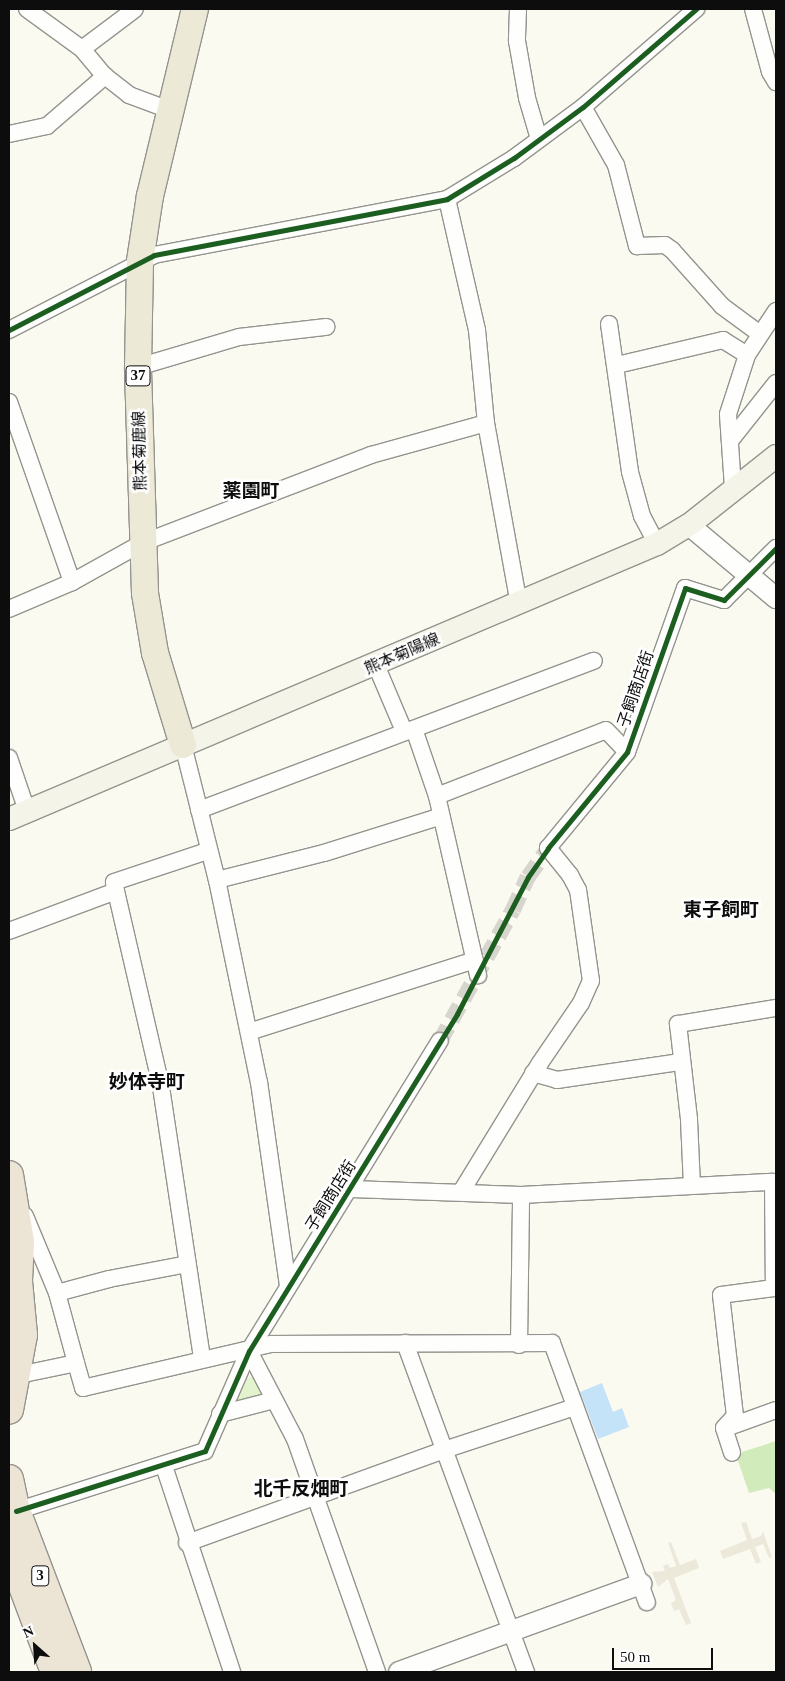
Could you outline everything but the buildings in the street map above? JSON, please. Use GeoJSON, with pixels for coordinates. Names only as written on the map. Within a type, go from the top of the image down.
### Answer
{"type":"FeatureCollection","features":[{"type":"Feature","properties":{"kind":"highway"},"geometry":{"type":"LineString","coordinates":[[9,1410],[11,1376],[23,1335],[18,1281],[20,1242],[11,1181]]}},
{"type":"Feature","properties":{"kind":"highway"},"geometry":{"type":"LineString","coordinates":[[9,1224],[9,1302]]}},
{"type":"Feature","properties":{"kind":"highway","name":"3"},"geometry":{"type":"LineString","coordinates":[[9,1479],[16,1512],[77,1672]]}},
{"type":"Feature","properties":{"kind":"highway","name":"3"},"geometry":{"type":"LineString","coordinates":[[9,1549],[55,1672]]}},
{"type":"Feature","properties":{"kind":"main road","name":"熊本菊鹿線"},"geometry":{"type":"LineString","coordinates":[[182,745],[155,653],[145,593],[138,367],[140,261],[150,196],[196,9]]}},
{"type":"Feature","properties":{"kind":"main road","name":"熊本菊陽線"},"geometry":{"type":"LineString","coordinates":[[18,815],[376,665],[657,544],[689,525],[733,488],[776,456]]}},
{"type":"Feature","properties":{"kind":"street"},"geometry":{"type":"LineString","coordinates":[[27,9],[82,49],[105,76],[129,96],[172,111]]}},
{"type":"Feature","properties":{"kind":"street"},"geometry":{"type":"LineString","coordinates":[[82,49],[135,9]]}},
{"type":"Feature","properties":{"kind":"street"},"geometry":{"type":"LineString","coordinates":[[518,9],[517,41],[520,65],[539,139]]}},
{"type":"Feature","properties":{"kind":"street"},"geometry":{"type":"LineString","coordinates":[[9,330],[154,255],[448,200],[583,107],[696,9]]}},
{"type":"Feature","properties":{"kind":"street"},"geometry":{"type":"LineString","coordinates":[[753,9],[770,72],[776,82]]}},
{"type":"Feature","properties":{"kind":"street"},"geometry":{"type":"LineString","coordinates":[[9,134],[47,126],[105,76]]}},
{"type":"Feature","properties":{"kind":"street"},"geometry":{"type":"LineString","coordinates":[[583,107],[616,165],[637,246],[665,245],[672,250],[722,306],[760,334]]}},
{"type":"Feature","properties":{"kind":"street"},"geometry":{"type":"LineString","coordinates":[[448,200],[477,330],[486,423],[519,604]]}},
{"type":"Feature","properties":{"kind":"street"},"geometry":{"type":"LineString","coordinates":[[733,488],[728,414],[747,355],[776,311]]}},
{"type":"Feature","properties":{"kind":"street"},"geometry":{"type":"LineString","coordinates":[[609,324],[617,365],[630,472],[642,516],[657,544]]}},
{"type":"Feature","properties":{"kind":"street"},"geometry":{"type":"LineString","coordinates":[[138,367],[239,337],[326,327]]}},
{"type":"Feature","properties":{"kind":"street"},"geometry":{"type":"LineString","coordinates":[[617,365],[723,340],[747,355]]}},
{"type":"Feature","properties":{"kind":"street"},"geometry":{"type":"LineString","coordinates":[[730,441],[776,383]]}},
{"type":"Feature","properties":{"kind":"street"},"geometry":{"type":"LineString","coordinates":[[9,402],[72,582]]}},
{"type":"Feature","properties":{"kind":"street"},"geometry":{"type":"LineString","coordinates":[[9,609],[72,582],[142,543],[371,455],[486,423]]}},
{"type":"Feature","properties":{"kind":"street"},"geometry":{"type":"LineString","coordinates":[[689,525],[776,598]]}},
{"type":"Feature","properties":{"kind":"street"},"geometry":{"type":"LineString","coordinates":[[748,575],[776,548]]}},
{"type":"Feature","properties":{"kind":"street","name":"子飼商店街"},"geometry":{"type":"LineString","coordinates":[[533,1073],[581,1003],[591,982],[578,890],[570,875],[548,848],[627,752],[685,588],[724,600],[748,575]]}},
{"type":"Feature","properties":{"kind":"street"},"geometry":{"type":"LineString","coordinates":[[199,810],[594,661]]}},
{"type":"Feature","properties":{"kind":"street"},"geometry":{"type":"LineString","coordinates":[[249,1032],[476,968],[437,796],[409,730],[376,665]]}},
{"type":"Feature","properties":{"kind":"street"},"geometry":{"type":"LineString","coordinates":[[437,796],[606,730],[627,752]]}},
{"type":"Feature","properties":{"kind":"street"},"geometry":{"type":"LineString","coordinates":[[182,745],[199,810],[207,851],[217,880],[249,1032],[264,1113],[288,1286]]}},
{"type":"Feature","properties":{"kind":"street"},"geometry":{"type":"LineString","coordinates":[[9,758],[18,815]]}},
{"type":"Feature","properties":{"kind":"street"},"geometry":{"type":"LineString","coordinates":[[217,880],[324,853],[441,816]]}},
{"type":"Feature","properties":{"kind":"street"},"geometry":{"type":"LineString","coordinates":[[202,1358],[161,1086],[114,882],[207,851]]}},
{"type":"Feature","properties":{"kind":"street"},"geometry":{"type":"LineString","coordinates":[[9,931],[116,891]]}},
{"type":"Feature","properties":{"kind":"street"},"geometry":{"type":"LineString","coordinates":[[692,1186],[689,1119],[678,1024],[776,1008]]}},
{"type":"Feature","properties":{"kind":"street","name":"子飼商店街"},"geometry":{"type":"LineString","coordinates":[[16,1512],[205,1452],[249,1351],[440,1041]]}},
{"type":"Feature","properties":{"kind":"street"},"geometry":{"type":"LineString","coordinates":[[461,1192],[533,1073],[557,1080],[681,1062]]}},
{"type":"Feature","properties":{"kind":"street"},"geometry":{"type":"LineString","coordinates":[[11,1181],[57,1292],[83,1388],[202,1358],[249,1351],[271,1344],[519,1345],[552,1343],[644,1593],[511,1631],[399,1672]]}},
{"type":"Feature","properties":{"kind":"street"},"geometry":{"type":"LineString","coordinates":[[350,1189],[521,1195],[775,1182],[774,1288],[721,1295],[735,1416],[724,1428]]}},
{"type":"Feature","properties":{"kind":"street"},"geometry":{"type":"LineString","coordinates":[[519,1345],[521,1195]]}},
{"type":"Feature","properties":{"kind":"street"},"geometry":{"type":"LineString","coordinates":[[57,1292],[110,1279],[188,1264]]}},
{"type":"Feature","properties":{"kind":"street"},"geometry":{"type":"LineString","coordinates":[[405,1344],[526,1672]]}},
{"type":"Feature","properties":{"kind":"street"},"geometry":{"type":"LineString","coordinates":[[249,1351],[295,1439],[377,1672]]}},
{"type":"Feature","properties":{"kind":"street"},"geometry":{"type":"LineString","coordinates":[[11,1376],[76,1363]]}},
{"type":"Feature","properties":{"kind":"street"},"geometry":{"type":"LineString","coordinates":[[220,1414],[274,1400]]}},
{"type":"Feature","properties":{"kind":"street"},"geometry":{"type":"LineString","coordinates":[[187,1543],[444,1450],[575,1407]]}},
{"type":"Feature","properties":{"kind":"street"},"geometry":{"type":"LineString","coordinates":[[724,1428],[776,1410]]}},
{"type":"Feature","properties":{"kind":"street"},"geometry":{"type":"LineString","coordinates":[[724,1428],[732,1453]]}},
{"type":"Feature","properties":{"kind":"street"},"geometry":{"type":"LineString","coordinates":[[164,1466],[187,1543],[232,1672]]}},
{"type":"Feature","properties":{"kind":"green space"},"geometry":{"type":"Polygon","coordinates":[[[259,1376],[270,1397],[229,1408],[240,1379],[259,1376]]]}},
{"type":"Feature","properties":{"kind":"green space"},"geometry":{"type":"Polygon","coordinates":[[[776,1441],[776,1494],[769,1488],[749,1493],[737,1458],[742,1452],[776,1441]]]}},
{"type":"Feature","properties":{"kind":"shaded area"},"geometry":{"type":"Polygon","coordinates":[[[746,1522],[752,1539],[761,1536],[763,1531],[772,1557],[769,1558],[763,1544],[755,1547],[761,1562],[756,1564],[750,1549],[723,1559],[720,1551],[747,1540],[741,1523],[746,1522]]]}},
{"type":"Feature","properties":{"kind":"shaded area"},"geometry":{"type":"Polygon","coordinates":[[[671,1542],[680,1565],[696,1559],[699,1568],[674,1578],[691,1623],[686,1625],[679,1609],[674,1611],[671,1603],[676,1600],[668,1579],[658,1587],[652,1572],[665,1571],[663,1566],[668,1564],[670,1568],[676,1566],[668,1543],[671,1542]]]}},
{"type":"Feature","properties":{"kind":"water"},"geometry":{"type":"Polygon","coordinates":[[[602,1383],[613,1412],[622,1408],[629,1427],[598,1439],[580,1392],[602,1383]]]}},
{"type":"Feature","properties":{"kind":"tunnel"},"geometry":{"type":"LineString","coordinates":[[440,1041],[513,910],[528,877],[548,848]]}},
{"type":"Feature","properties":{"kind":"cycle path"},"geometry":{"type":"LineString","coordinates":[[9,330],[154,255],[447,199],[514,158],[583,107],[696,9]]}},
{"type":"Feature","properties":{"kind":"cycle path"},"geometry":{"type":"LineString","coordinates":[[16,1511],[205,1451],[249,1351],[457,1014],[528,877],[548,848],[627,752],[685,588],[724,600],[776,548]]}},
{"type":"Feature","properties":{"kind":"district","name":"薬園町"},"geometry":{"type":"Point","coordinates":[251,491]}},
{"type":"Feature","properties":{"kind":"district","name":"東子飼町"},"geometry":{"type":"Point","coordinates":[721,910]}},
{"type":"Feature","properties":{"kind":"district","name":"妙体寺町"},"geometry":{"type":"Point","coordinates":[147,1082]}},
{"type":"Feature","properties":{"kind":"district","name":"北千反畑町"},"geometry":{"type":"Point","coordinates":[301,1489]}}]}
